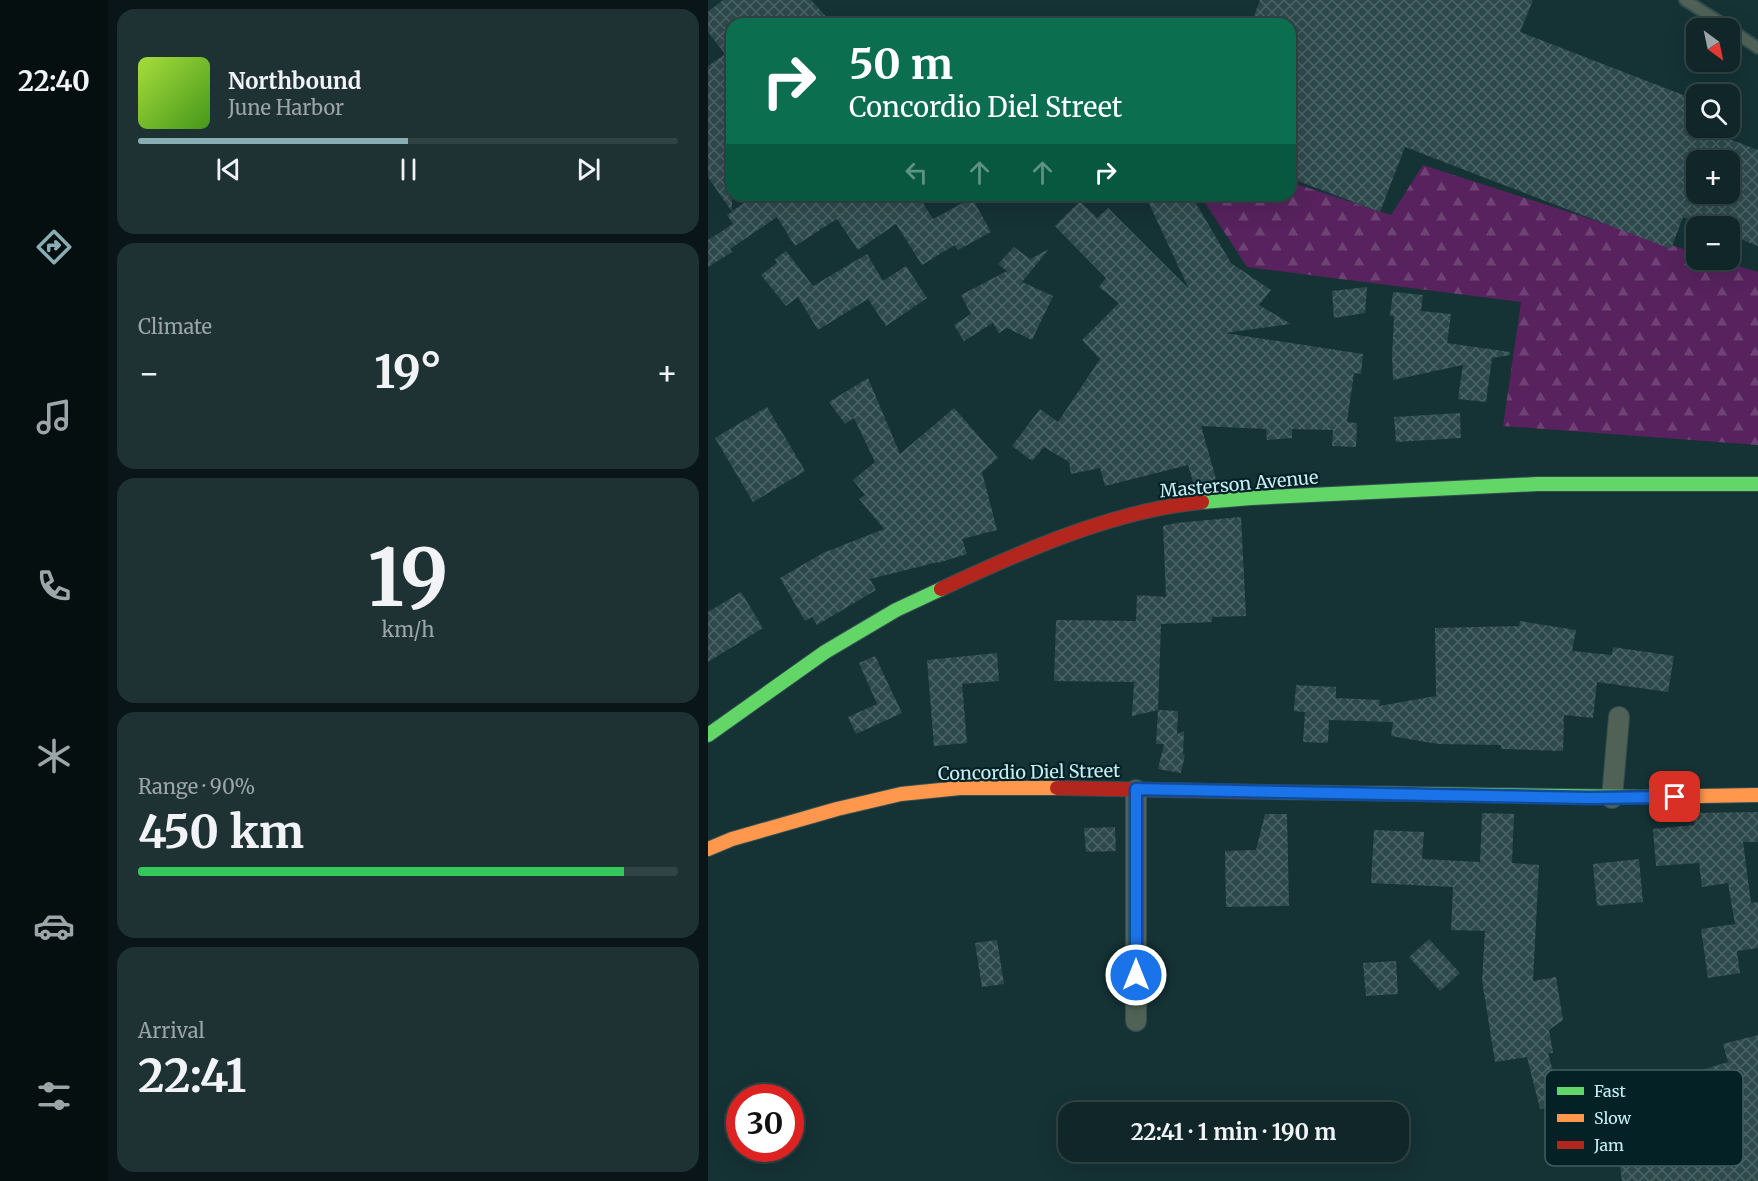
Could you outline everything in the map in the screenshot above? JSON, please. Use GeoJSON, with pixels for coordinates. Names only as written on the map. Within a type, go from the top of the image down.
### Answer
{"type":"FeatureCollection","features":[{"type":"Feature","properties":{"kind":"main road","name":"Masterson Avenue"},"geometry":{"type":"LineString","coordinates":[[708,735],[825,652],[896,610],[1012,557],[1099,525],[1173,506],[1251,498],[1537,484],[1758,484]]}},
{"type":"Feature","properties":{"kind":"main road","name":"Concordio Diel Street"},"geometry":{"type":"LineString","coordinates":[[708,849],[727,839],[772,829],[861,801],[903,793],[962,789],[1020,787],[1612,798],[1758,795]]}},
{"type":"Feature","properties":{"kind":"main road","name":"Concordio Diel Street"},"geometry":{"type":"LineString","coordinates":[[725,857],[772,829]]}},
{"type":"Feature","properties":{"kind":"street"},"geometry":{"type":"LineString","coordinates":[[1612,798],[1619,717]]}},
{"type":"Feature","properties":{"kind":"street"},"geometry":{"type":"LineString","coordinates":[[1136,789],[1136,1021]]}},
{"type":"Feature","properties":{"kind":"lane"},"geometry":{"type":"LineString","coordinates":[[1685,0],[1712,18]]}},
{"type":"Feature","properties":{"kind":"lane"},"geometry":{"type":"LineString","coordinates":[[1740,36],[1758,48]]}},
{"type":"Feature","properties":{"kind":"green space"},"geometry":{"type":"Polygon","coordinates":[[[1423,165],[1686,250],[1686,270],[1740,270],[1740,267],[1758,272],[1758,445],[1503,426],[1521,302],[1247,267],[1204,201],[1296,201],[1296,184],[1391,215],[1423,165]]]}},
{"type":"Feature","properties":{"kind":"building"},"geometry":{"type":"Polygon","coordinates":[[[723,0],[811,0],[828,18],[726,18],[726,201],[732,201],[732,211],[747,201],[922,201],[933,219],[966,201],[974,201],[991,232],[958,250],[955,245],[922,265],[896,224],[858,250],[837,219],[795,246],[777,217],[730,249],[732,252],[708,267],[708,240],[733,224],[727,215],[732,212],[708,177],[708,66],[725,54],[708,32],[708,12],[723,0]]]}},
{"type":"Feature","properties":{"kind":"building"},"geometry":{"type":"Polygon","coordinates":[[[1260,0],[1533,0],[1520,32],[1686,96],[1686,138],[1727,138],[1758,150],[1758,246],[1740,239],[1740,216],[1686,216],[1686,218],[1683,217],[1671,249],[1405,147],[1380,212],[1296,180],[1296,18],[1253,18],[1260,0]]]}},
{"type":"Feature","properties":{"kind":"building"},"geometry":{"type":"Polygon","coordinates":[[[1080,201],[1097,218],[1108,208],[1189,289],[1148,201],[1195,201],[1231,263],[1271,290],[1259,305],[1291,324],[1225,333],[1363,354],[1361,374],[1354,373],[1347,422],[1357,423],[1356,447],[1332,446],[1333,430],[1292,429],[1292,438],[1267,440],[1266,429],[1201,426],[1216,479],[1194,485],[1188,465],[1105,486],[1100,468],[1071,474],[1069,462],[1044,447],[1032,461],[1012,446],[1040,409],[1058,422],[1100,359],[1082,340],[1119,303],[1099,287],[1106,278],[1055,226],[1080,201]]]}},
{"type":"Feature","properties":{"kind":"building"},"geometry":{"type":"Polygon","coordinates":[[[1014,247],[1030,259],[1049,249],[1022,282],[1053,296],[1032,340],[1007,328],[999,333],[993,323],[964,341],[954,325],[971,314],[961,295],[1007,271],[998,264],[1014,247]]]}},
{"type":"Feature","properties":{"kind":"building"},"geometry":{"type":"Polygon","coordinates":[[[786,251],[813,286],[867,254],[883,281],[906,266],[927,298],[886,326],[868,299],[818,330],[798,297],[786,306],[761,275],[777,263],[775,259],[786,251]]]}},
{"type":"Feature","properties":{"kind":"building"},"geometry":{"type":"Polygon","coordinates":[[[1367,287],[1365,313],[1334,318],[1332,291],[1367,287]]]}},
{"type":"Feature","properties":{"kind":"building"},"geometry":{"type":"Polygon","coordinates":[[[1393,292],[1423,295],[1421,311],[1451,314],[1447,343],[1510,352],[1510,355],[1492,358],[1486,402],[1458,399],[1463,365],[1393,380],[1394,316],[1390,316],[1393,292]]]}},
{"type":"Feature","properties":{"kind":"building"},"geometry":{"type":"Polygon","coordinates":[[[868,378],[900,454],[954,408],[998,458],[982,472],[997,530],[962,539],[967,554],[870,579],[876,590],[817,625],[812,617],[805,621],[780,578],[823,553],[884,529],[859,499],[865,495],[853,480],[875,462],[854,418],[845,424],[829,402],[868,378]]]}},
{"type":"Feature","properties":{"kind":"building"},"geometry":{"type":"Polygon","coordinates":[[[767,407],[805,471],[753,502],[715,438],[767,407]]]}},
{"type":"Feature","properties":{"kind":"building"},"geometry":{"type":"Polygon","coordinates":[[[1460,413],[1461,438],[1396,442],[1394,417],[1460,413]]]}},
{"type":"Feature","properties":{"kind":"building"},"geometry":{"type":"Polygon","coordinates":[[[1241,517],[1246,616],[1212,617],[1212,622],[1161,624],[1158,710],[1132,716],[1134,682],[1054,681],[1056,620],[1136,621],[1137,595],[1166,597],[1163,526],[1241,517]]]}},
{"type":"Feature","properties":{"kind":"building"},"geometry":{"type":"Polygon","coordinates":[[[741,592],[763,628],[708,662],[708,612],[741,592]]]}},
{"type":"Feature","properties":{"kind":"building"},"geometry":{"type":"Polygon","coordinates":[[[1520,621],[1576,630],[1572,651],[1612,655],[1613,647],[1674,656],[1668,692],[1597,682],[1593,718],[1564,715],[1563,751],[1501,749],[1501,745],[1438,744],[1391,736],[1393,722],[1329,720],[1328,743],[1303,742],[1305,712],[1294,711],[1296,685],[1336,687],[1336,698],[1380,700],[1379,706],[1436,696],[1435,628],[1519,626],[1520,621]]]}},
{"type":"Feature","properties":{"kind":"building"},"geometry":{"type":"Polygon","coordinates":[[[997,653],[999,681],[962,684],[967,743],[934,746],[927,660],[997,653]]]}},
{"type":"Feature","properties":{"kind":"building"},"geometry":{"type":"Polygon","coordinates":[[[875,656],[902,713],[856,734],[848,717],[877,704],[859,663],[875,656]]]}},
{"type":"Feature","properties":{"kind":"building"},"geometry":{"type":"Polygon","coordinates":[[[1158,710],[1178,711],[1177,734],[1184,731],[1183,754],[1185,755],[1181,773],[1158,769],[1164,744],[1156,744],[1158,710]]]}},
{"type":"Feature","properties":{"kind":"building"},"geometry":{"type":"Polygon","coordinates":[[[1758,812],[1758,842],[1743,842],[1751,903],[1758,902],[1758,948],[1737,951],[1740,973],[1708,978],[1701,929],[1735,924],[1728,883],[1702,887],[1699,863],[1656,866],[1653,829],[1694,825],[1694,813],[1758,812]]]}},
{"type":"Feature","properties":{"kind":"building"},"geometry":{"type":"Polygon","coordinates":[[[1482,813],[1514,814],[1512,863],[1539,865],[1533,981],[1556,977],[1563,1020],[1549,1030],[1553,1053],[1548,1053],[1553,1070],[1545,1070],[1545,1108],[1540,1109],[1527,1057],[1495,1062],[1482,980],[1485,931],[1451,930],[1453,887],[1371,883],[1374,830],[1424,832],[1422,859],[1480,862],[1482,813]]]}},
{"type":"Feature","properties":{"kind":"building"},"geometry":{"type":"Polygon","coordinates":[[[1265,814],[1287,814],[1289,906],[1226,907],[1225,851],[1256,850],[1265,814]]]}},
{"type":"Feature","properties":{"kind":"building"},"geometry":{"type":"Polygon","coordinates":[[[1115,827],[1116,851],[1086,852],[1084,828],[1115,827]]]}},
{"type":"Feature","properties":{"kind":"building"},"geometry":{"type":"Polygon","coordinates":[[[1639,859],[1643,902],[1597,906],[1593,864],[1639,859]]]}},
{"type":"Feature","properties":{"kind":"building"},"geometry":{"type":"Polygon","coordinates":[[[1429,939],[1460,973],[1440,991],[1409,957],[1429,939]]]}},
{"type":"Feature","properties":{"kind":"building"},"geometry":{"type":"Polygon","coordinates":[[[997,940],[1004,984],[982,987],[975,943],[997,940]]]}},
{"type":"Feature","properties":{"kind":"building"},"geometry":{"type":"Polygon","coordinates":[[[1396,961],[1398,994],[1366,996],[1363,963],[1396,961]]]}},
{"type":"Feature","properties":{"kind":"building"},"geometry":{"type":"Polygon","coordinates":[[[1758,1035],[1758,1181],[1622,1181],[1620,1166],[1743,1166],[1743,1070],[1702,1070],[1728,1062],[1723,1044],[1758,1035]]]}},
{"type":"Feature","properties":{"kind":"traffic: fast"},"geometry":{"type":"LineString","coordinates":[[1202,502],[1537,484],[1758,484]]}},
{"type":"Feature","properties":{"kind":"traffic: fast"},"geometry":{"type":"LineString","coordinates":[[708,735],[825,652],[896,610],[941,589]]}},
{"type":"Feature","properties":{"kind":"traffic: fast"},"geometry":{"type":"LineString","coordinates":[[1270,792],[1642,797]]}},
{"type":"Feature","properties":{"kind":"traffic: slow"},"geometry":{"type":"LineString","coordinates":[[708,849],[732,839],[837,809],[901,794],[960,788],[1057,788]]}},
{"type":"Feature","properties":{"kind":"traffic: slow"},"geometry":{"type":"LineString","coordinates":[[1642,797],[1758,795]]}},
{"type":"Feature","properties":{"kind":"traffic: jam"},"geometry":{"type":"LineString","coordinates":[[941,589],[1035,547],[1102,523],[1135,514],[1202,502]]}},
{"type":"Feature","properties":{"kind":"traffic: jam"},"geometry":{"type":"LineString","coordinates":[[1057,788],[1270,792]]}},
{"type":"Feature","properties":{"kind":"route"},"geometry":{"type":"LineString","coordinates":[[1136,975],[1136,789],[1589,798],[1675,797]]}}]}
